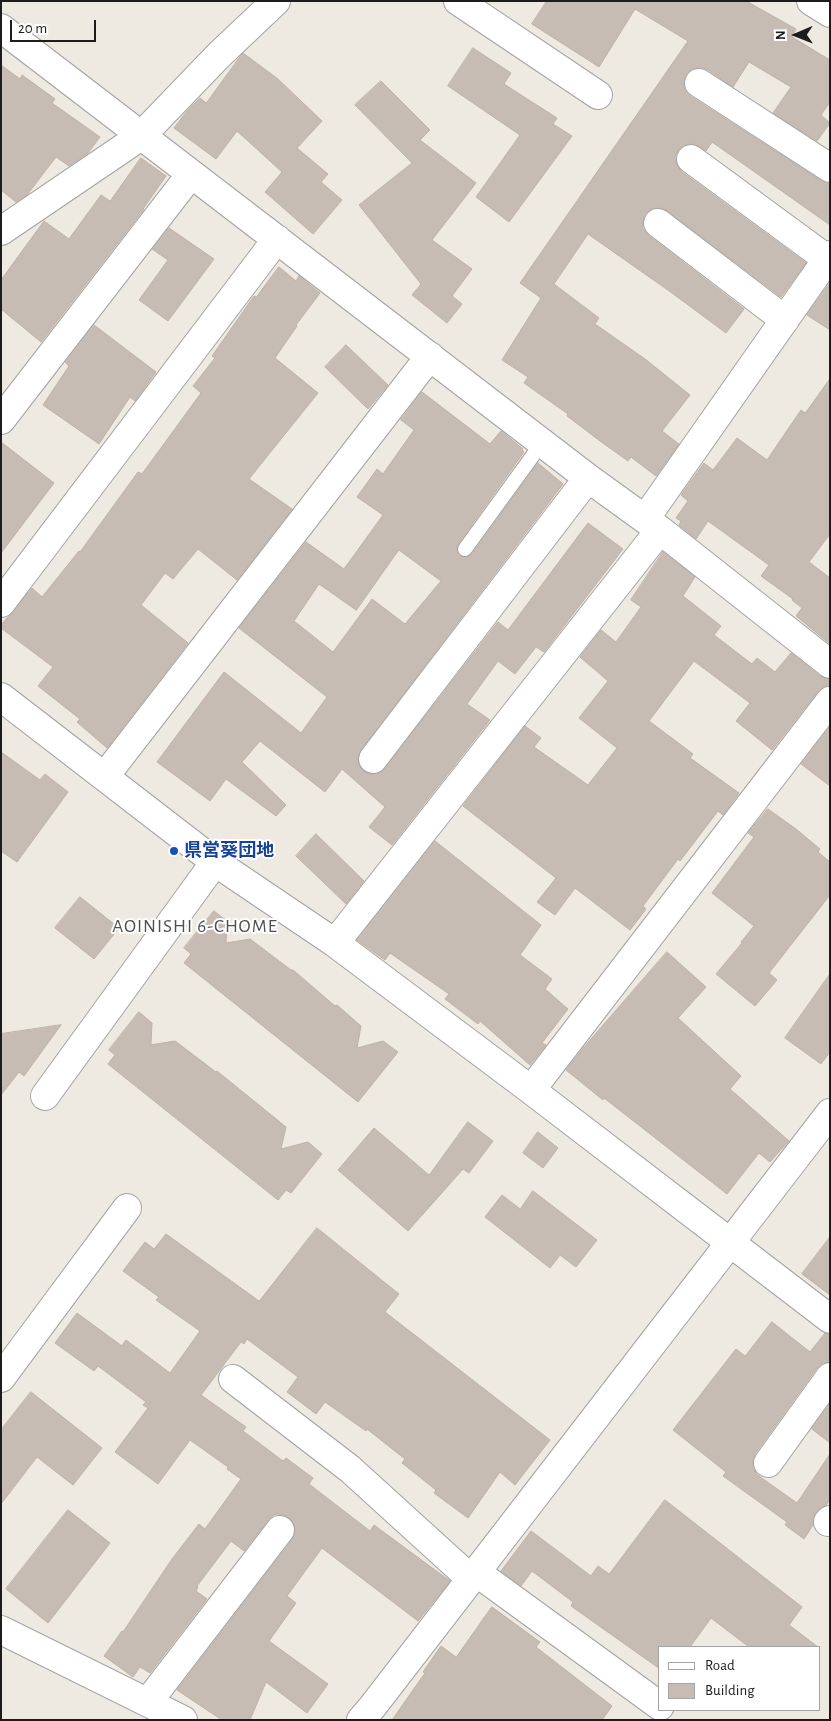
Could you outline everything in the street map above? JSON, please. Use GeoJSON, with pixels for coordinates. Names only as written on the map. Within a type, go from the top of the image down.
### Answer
{"type":"FeatureCollection","features":[{"type":"Feature","properties":{"kind":"street"},"geometry":{"type":"LineString","coordinates":[[6,221],[141,136],[219,55],[276,1]]}},
{"type":"Feature","properties":{"kind":"street"},"geometry":{"type":"LineString","coordinates":[[458,1],[598,95]]}},
{"type":"Feature","properties":{"kind":"street"},"geometry":{"type":"LineString","coordinates":[[811,1],[830,13]]}},
{"type":"Feature","properties":{"kind":"street"},"geometry":{"type":"LineString","coordinates":[[1,28],[542,443],[652,524],[830,664]]}},
{"type":"Feature","properties":{"kind":"street"},"geometry":{"type":"LineString","coordinates":[[699,83],[830,168]]}},
{"type":"Feature","properties":{"kind":"street"},"geometry":{"type":"LineString","coordinates":[[335,943],[652,524],[828,257],[691,159]]}},
{"type":"Feature","properties":{"kind":"street"},"geometry":{"type":"LineString","coordinates":[[1,420],[191,174]]}},
{"type":"Feature","properties":{"kind":"street"},"geometry":{"type":"LineString","coordinates":[[658,223],[785,320]]}},
{"type":"Feature","properties":{"kind":"street"},"geometry":{"type":"LineString","coordinates":[[1,603],[277,239]]}},
{"type":"Feature","properties":{"kind":"street"},"geometry":{"type":"LineString","coordinates":[[105,776],[430,356]]}},
{"type":"Feature","properties":{"kind":"street"},"geometry":{"type":"LineString","coordinates":[[374,758],[588,478]]}},
{"type":"Feature","properties":{"kind":"street"},"geometry":{"type":"LineString","coordinates":[[1,698],[215,862],[335,943],[830,1319]]}},
{"type":"Feature","properties":{"kind":"street"},"geometry":{"type":"LineString","coordinates":[[531,1090],[830,701]]}},
{"type":"Feature","properties":{"kind":"street"},"geometry":{"type":"LineString","coordinates":[[45,1096],[215,862]]}},
{"type":"Feature","properties":{"kind":"street"},"geometry":{"type":"LineString","coordinates":[[361,1720],[830,1113]]}},
{"type":"Feature","properties":{"kind":"street"},"geometry":{"type":"LineString","coordinates":[[1,1378],[127,1208]]}},
{"type":"Feature","properties":{"kind":"street"},"geometry":{"type":"LineString","coordinates":[[768,1463],[830,1377]]}},
{"type":"Feature","properties":{"kind":"street"},"geometry":{"type":"LineString","coordinates":[[233,1379],[350,1469],[473,1575],[658,1705]]}},
{"type":"Feature","properties":{"kind":"street"},"geometry":{"type":"LineString","coordinates":[[148,1702],[280,1530]]}},
{"type":"Feature","properties":{"kind":"street"},"geometry":{"type":"LineString","coordinates":[[1,1630],[184,1720]]}},
{"type":"Feature","properties":{"kind":"street"},"geometry":{"type":"LineString","coordinates":[[666,1711],[679,1720]]}},
{"type":"Feature","properties":{"kind":"lane"},"geometry":{"type":"LineString","coordinates":[[465,549],[542,443]]}},
{"type":"Feature","properties":{"kind":"building"},"geometry":{"type":"Polygon","coordinates":[[[547,1],[746,1],[796,29],[792,37],[830,60],[830,102],[821,115],[830,123],[817,141],[773,113],[791,87],[749,62],[733,87],[708,70],[700,67],[692,69],[686,74],[683,82],[685,90],[690,96],[822,181],[830,184],[830,225],[712,142],[706,151],[692,143],[684,145],[678,150],[675,158],[682,172],[806,263],[781,297],[667,211],[660,208],[652,209],[645,214],[643,229],[648,235],[744,309],[726,333],[588,234],[554,284],[599,318],[595,324],[645,359],[690,395],[662,431],[679,444],[656,476],[631,457],[628,461],[600,441],[567,416],[568,414],[524,383],[528,377],[502,360],[541,298],[520,283],[688,41],[635,9],[599,67],[532,24],[547,1]]]}},
{"type":"Feature","properties":{"kind":"building"},"geometry":{"type":"Polygon","coordinates":[[[473,48],[511,73],[504,84],[557,118],[553,124],[572,136],[509,222],[476,197],[520,135],[448,86],[473,48]]]}},
{"type":"Feature","properties":{"kind":"building"},"geometry":{"type":"Polygon","coordinates":[[[243,53],[278,79],[322,121],[297,148],[328,174],[321,182],[342,200],[313,234],[265,192],[282,172],[237,131],[216,159],[174,128],[200,98],[206,103],[243,53]]]}},
{"type":"Feature","properties":{"kind":"building"},"geometry":{"type":"Polygon","coordinates":[[[1,65],[20,79],[22,75],[55,99],[52,103],[100,137],[88,153],[69,166],[56,157],[27,195],[16,202],[1,190],[1,65]]]}},
{"type":"Feature","properties":{"kind":"building"},"geometry":{"type":"Polygon","coordinates":[[[381,81],[430,130],[420,140],[476,183],[432,240],[472,269],[452,296],[462,304],[447,323],[412,295],[421,284],[359,205],[412,163],[355,105],[381,81]]]}},
{"type":"Feature","properties":{"kind":"building"},"geometry":{"type":"Polygon","coordinates":[[[141,158],[166,176],[144,209],[41,342],[1,309],[1,280],[44,221],[69,239],[101,195],[110,201],[141,158]]]}},
{"type":"Feature","properties":{"kind":"building"},"geometry":{"type":"Polygon","coordinates":[[[169,228],[214,259],[168,321],[139,300],[168,260],[152,249],[169,228]]]}},
{"type":"Feature","properties":{"kind":"building"},"geometry":{"type":"Polygon","coordinates":[[[279,267],[296,281],[299,276],[320,293],[296,325],[275,358],[318,393],[249,479],[292,509],[237,580],[198,549],[173,579],[165,573],[141,605],[188,643],[107,748],[77,722],[80,719],[38,686],[53,667],[1,628],[1,625],[32,588],[42,597],[80,552],[138,472],[142,474],[201,393],[193,386],[215,358],[212,356],[254,296],[256,297],[279,267]]]}},
{"type":"Feature","properties":{"kind":"building"},"geometry":{"type":"Polygon","coordinates":[[[830,283],[830,330],[807,315],[830,283]]]}},
{"type":"Feature","properties":{"kind":"building"},"geometry":{"type":"Polygon","coordinates":[[[94,325],[156,372],[135,401],[130,397],[99,444],[43,405],[69,366],[65,362],[94,325]]]}},
{"type":"Feature","properties":{"kind":"building"},"geometry":{"type":"Polygon","coordinates":[[[346,345],[388,385],[368,409],[325,367],[346,345]]]}},
{"type":"Feature","properties":{"kind":"building"},"geometry":{"type":"Polygon","coordinates":[[[830,379],[830,534],[809,562],[830,578],[830,644],[796,616],[802,608],[793,599],[761,576],[769,565],[708,521],[696,539],[679,525],[681,521],[676,518],[688,501],[681,495],[704,463],[713,470],[737,438],[767,460],[801,410],[805,413],[830,379]]]}},
{"type":"Feature","properties":{"kind":"building"},"geometry":{"type":"Polygon","coordinates":[[[422,392],[490,444],[501,431],[523,449],[524,452],[458,544],[457,552],[460,556],[468,557],[472,554],[538,463],[563,484],[361,750],[358,757],[359,765],[363,771],[371,774],[379,773],[385,768],[498,622],[508,630],[588,523],[623,549],[544,652],[536,647],[515,674],[498,661],[467,704],[490,720],[392,845],[369,827],[385,807],[342,769],[325,792],[260,741],[242,762],[286,805],[276,816],[226,779],[210,801],[157,762],[224,672],[301,733],[327,697],[239,628],[306,542],[344,569],[383,515],[357,497],[377,469],[383,474],[414,430],[401,420],[422,392]],[[399,550],[356,610],[319,584],[294,621],[333,652],[372,599],[405,624],[441,581],[399,550]]]}},
{"type":"Feature","properties":{"kind":"building"},"geometry":{"type":"Polygon","coordinates":[[[1,442],[54,483],[1,553],[1,442]]]}},
{"type":"Feature","properties":{"kind":"building"},"geometry":{"type":"Polygon","coordinates":[[[663,552],[695,577],[683,596],[721,626],[714,635],[752,664],[757,658],[775,672],[791,653],[820,676],[830,679],[830,686],[818,691],[772,750],[736,721],[750,703],[694,661],[649,721],[693,754],[690,758],[739,793],[723,815],[718,811],[680,861],[678,859],[643,906],[646,909],[630,930],[575,888],[555,915],[537,902],[556,878],[463,806],[525,726],[541,738],[534,747],[588,785],[617,748],[579,718],[608,681],[580,657],[601,630],[616,642],[641,607],[631,600],[663,552]]]}},
{"type":"Feature","properties":{"kind":"building"},"geometry":{"type":"Polygon","coordinates":[[[830,727],[830,786],[801,764],[830,727]]]}},
{"type":"Feature","properties":{"kind":"building"},"geometry":{"type":"Polygon","coordinates":[[[1,752],[40,780],[45,774],[68,792],[17,862],[1,851],[1,752]]]}},
{"type":"Feature","properties":{"kind":"building"},"geometry":{"type":"Polygon","coordinates":[[[768,809],[820,849],[818,852],[830,862],[830,895],[769,973],[777,980],[755,1006],[716,974],[754,926],[712,893],[754,837],[748,833],[768,809]]]}},
{"type":"Feature","properties":{"kind":"building"},"geometry":{"type":"Polygon","coordinates":[[[316,834],[364,881],[346,904],[296,856],[316,834]]]}},
{"type":"Feature","properties":{"kind":"building"},"geometry":{"type":"Polygon","coordinates":[[[435,841],[541,925],[520,955],[552,979],[545,989],[568,1009],[542,1043],[546,1045],[530,1065],[480,1021],[478,1024],[445,999],[449,994],[390,953],[385,960],[357,940],[435,841]]]}},
{"type":"Feature","properties":{"kind":"building"},"geometry":{"type":"Polygon","coordinates":[[[80,897],[119,928],[94,959],[55,928],[80,897]]]}},
{"type":"Feature","properties":{"kind":"building"},"geometry":{"type":"Polygon","coordinates":[[[214,911],[227,921],[226,943],[250,939],[293,970],[361,1026],[357,1048],[383,1041],[398,1052],[358,1102],[184,963],[191,954],[184,948],[214,911]]]}},
{"type":"Feature","properties":{"kind":"building"},"geometry":{"type":"Polygon","coordinates":[[[667,952],[706,987],[678,1018],[741,1076],[730,1089],[789,1141],[770,1162],[759,1153],[727,1194],[566,1070],[667,952]]]}},
{"type":"Feature","properties":{"kind":"building"},"geometry":{"type":"Polygon","coordinates":[[[830,974],[830,1052],[821,1064],[785,1038],[830,974]]]}},
{"type":"Feature","properties":{"kind":"building"},"geometry":{"type":"Polygon","coordinates":[[[139,1012],[152,1023],[151,1045],[175,1041],[217,1071],[286,1127],[281,1149],[308,1142],[322,1154],[291,1193],[286,1190],[278,1200],[108,1064],[115,1055],[109,1050],[139,1012]]]}},
{"type":"Feature","properties":{"kind":"building"},"geometry":{"type":"Polygon","coordinates":[[[61,1025],[24,1076],[19,1072],[1,1095],[1,1034],[61,1025]]]}},
{"type":"Feature","properties":{"kind":"building"},"geometry":{"type":"Polygon","coordinates":[[[468,1122],[493,1141],[469,1173],[463,1169],[408,1231],[338,1170],[374,1128],[429,1175],[468,1122]]]}},
{"type":"Feature","properties":{"kind":"building"},"geometry":{"type":"Polygon","coordinates":[[[538,1132],[558,1148],[543,1168],[523,1153],[538,1132]]]}},
{"type":"Feature","properties":{"kind":"building"},"geometry":{"type":"Polygon","coordinates":[[[533,1191],[597,1240],[576,1267],[560,1255],[550,1268],[485,1217],[502,1195],[520,1209],[533,1191]]]}},
{"type":"Feature","properties":{"kind":"building"},"geometry":{"type":"Polygon","coordinates":[[[317,1228],[399,1294],[385,1312],[550,1440],[515,1485],[500,1472],[468,1518],[434,1493],[436,1490],[402,1463],[405,1459],[367,1429],[366,1431],[325,1402],[316,1414],[287,1392],[298,1377],[247,1339],[244,1344],[241,1342],[201,1395],[246,1427],[243,1431],[283,1461],[286,1458],[313,1478],[309,1484],[370,1531],[374,1525],[450,1581],[418,1621],[322,1548],[287,1596],[296,1603],[269,1641],[328,1684],[307,1713],[266,1682],[250,1720],[222,1720],[177,1690],[292,1540],[295,1532],[294,1524],[289,1517],[274,1515],[244,1551],[231,1541],[197,1586],[196,1591],[207,1599],[150,1673],[140,1667],[133,1677],[104,1656],[199,1524],[205,1529],[241,1479],[227,1469],[228,1467],[190,1440],[158,1484],[115,1452],[148,1408],[143,1405],[146,1402],[98,1366],[94,1371],[55,1343],[77,1313],[122,1346],[126,1340],[170,1373],[200,1331],[156,1300],[159,1297],[123,1271],[145,1242],[154,1249],[166,1234],[259,1301],[317,1228]]]}},
{"type":"Feature","properties":{"kind":"building"},"geometry":{"type":"Polygon","coordinates":[[[830,1237],[830,1295],[802,1274],[830,1237]]]}},
{"type":"Feature","properties":{"kind":"building"},"geometry":{"type":"Polygon","coordinates":[[[772,1322],[810,1352],[825,1333],[830,1334],[830,1362],[823,1363],[817,1368],[755,1454],[753,1461],[756,1474],[797,1503],[830,1454],[830,1500],[817,1511],[813,1518],[813,1525],[804,1539],[785,1525],[787,1522],[723,1476],[726,1472],[673,1430],[736,1349],[745,1356],[772,1322]]]}},
{"type":"Feature","properties":{"kind":"building"},"geometry":{"type":"Polygon","coordinates":[[[31,1392],[102,1448],[73,1485],[37,1457],[1,1504],[1,1430],[31,1392]]]}},
{"type":"Feature","properties":{"kind":"building"},"geometry":{"type":"Polygon","coordinates":[[[830,1404],[830,1443],[812,1429],[830,1404]]]}},
{"type":"Feature","properties":{"kind":"building"},"geometry":{"type":"Polygon","coordinates":[[[665,1500],[802,1607],[789,1625],[817,1646],[748,1646],[711,1618],[691,1646],[658,1646],[658,1668],[571,1606],[573,1602],[532,1571],[521,1586],[501,1571],[531,1531],[591,1576],[598,1566],[609,1574],[665,1500]]]}},
{"type":"Feature","properties":{"kind":"building"},"geometry":{"type":"Polygon","coordinates":[[[68,1510],[110,1543],[48,1623],[6,1589],[68,1510]]]}},
{"type":"Feature","properties":{"kind":"building"},"geometry":{"type":"Polygon","coordinates":[[[492,1607],[540,1642],[536,1647],[612,1706],[602,1720],[392,1720],[425,1673],[423,1672],[441,1646],[456,1657],[492,1607]]]}},
{"type":"Feature","properties":{"kind":"place","name":"県営葵団地"},"geometry":{"type":"Point","coordinates":[174,851]}},
{"type":"Feature","properties":{"kind":"district","name":"AOINISHI 6-CHOME"},"geometry":{"type":"Point","coordinates":[195,926]}}]}
